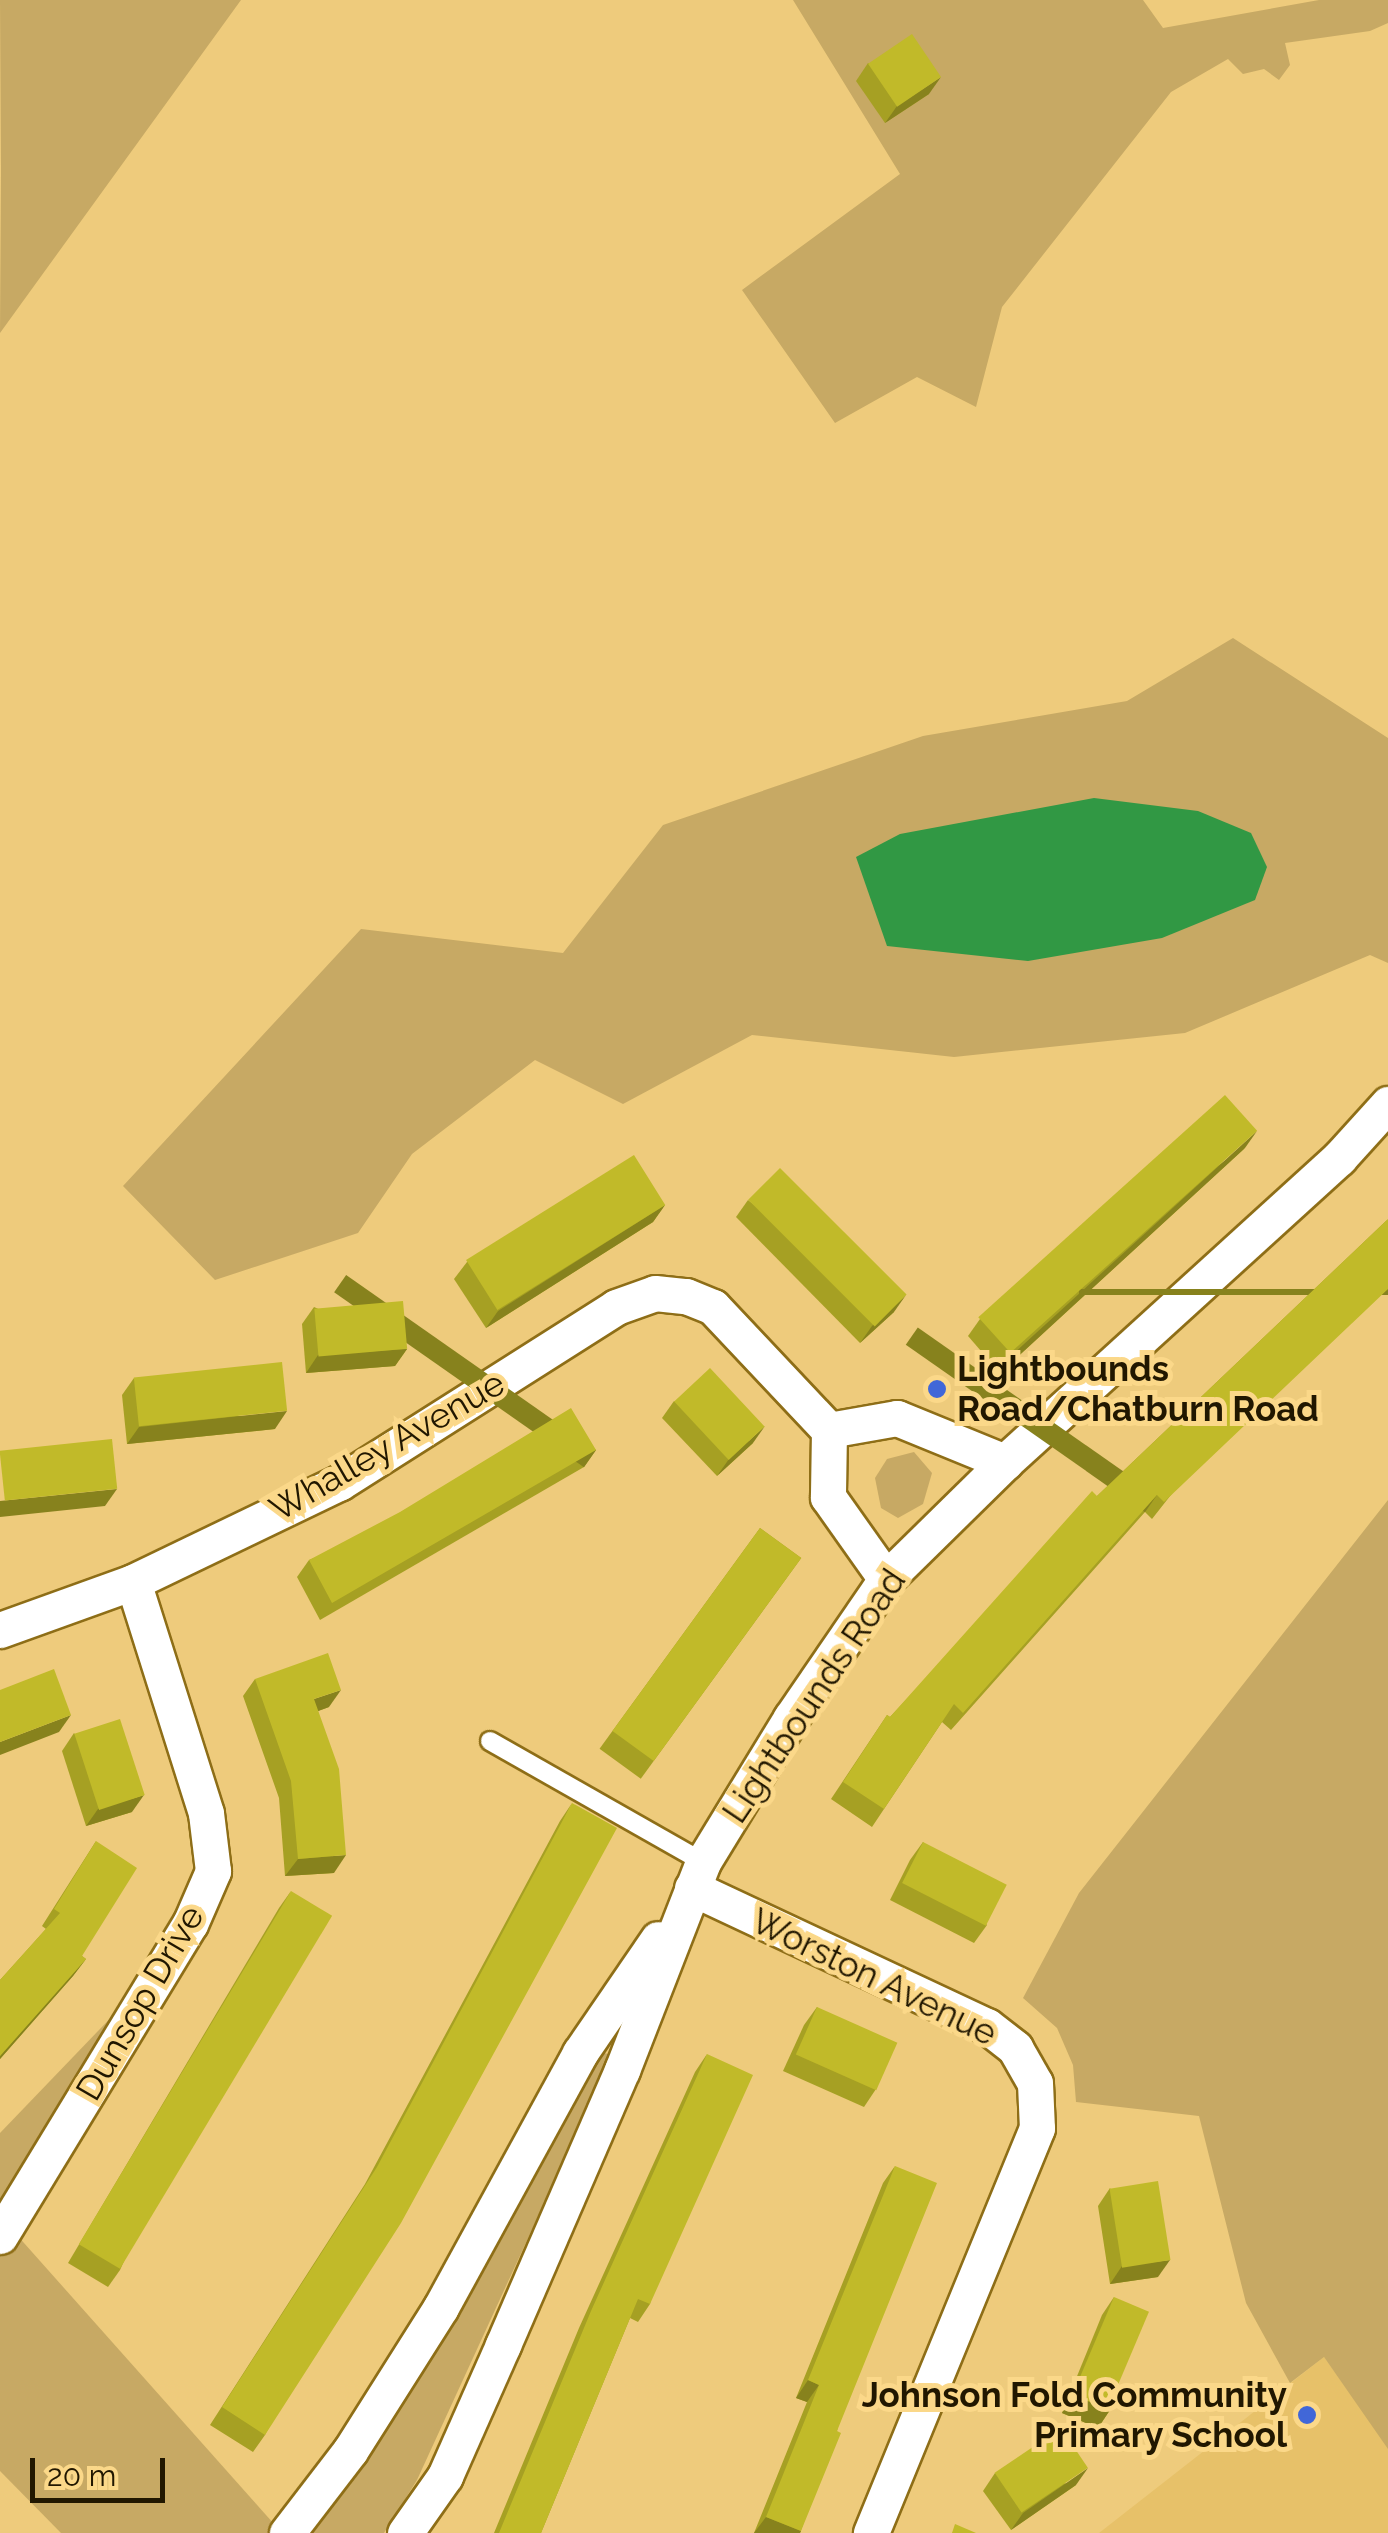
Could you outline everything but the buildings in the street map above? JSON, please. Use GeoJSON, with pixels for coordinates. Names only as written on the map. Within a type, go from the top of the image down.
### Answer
{"type":"FeatureCollection","features":[{"type":"Feature","properties":{"kind":"street","name":"Lightbounds Road"},"geometry":{"type":"LineString","coordinates":[[286,2533],[350,2451],[441,2306],[580,2053],[698,1875],[792,1718],[886,1579],[1005,1462],[1339,1158],[1388,1104]]}},
{"type":"Feature","properties":{"kind":"street","name":"Whalley Avenue"},"geometry":{"type":"LineString","coordinates":[[0,1630],[134,1582],[339,1483],[616,1307],[655,1293],[686,1296],[713,1307],[829,1430]]}},
{"type":"Feature","properties":{"kind":"street"},"geometry":{"type":"LineString","coordinates":[[886,1579],[828,1496],[829,1430],[897,1418],[1005,1462]]}},
{"type":"Feature","properties":{"kind":"street","name":"Dunsop Drive"},"geometry":{"type":"LineString","coordinates":[[0,2236],[190,1924],[213,1871],[206,1813],[134,1582]]}},
{"type":"Feature","properties":{"kind":"street","name":"Lightbounds Road"},"geometry":{"type":"LineString","coordinates":[[405,2533],[445,2476],[503,2346],[622,2070],[698,1875]]}},
{"type":"Feature","properties":{"kind":"street","name":"Worston Avenue"},"geometry":{"type":"LineString","coordinates":[[698,1875],[987,2026],[1015,2048],[1035,2083],[1038,2128],[871,2533]]}},
{"type":"Feature","properties":{"kind":"lane"},"geometry":{"type":"LineString","coordinates":[[490,1741],[698,1875]]}},
{"type":"Feature","properties":{"kind":"shaded area"},"geometry":{"type":"Polygon","coordinates":[[[0,0],[241,0],[0,333],[1,171],[0,0]]]}},
{"type":"Feature","properties":{"kind":"shaded area"},"geometry":{"type":"Polygon","coordinates":[[[793,0],[1143,0],[1163,28],[1319,0],[1388,0],[1388,23],[1370,31],[1285,43],[1290,65],[1279,80],[1264,69],[1243,74],[1228,59],[1171,92],[1002,307],[976,407],[917,377],[835,423],[742,290],[900,174],[793,0]]]}},
{"type":"Feature","properties":{"kind":"shaded area"},"geometry":{"type":"Polygon","coordinates":[[[1233,638],[1388,738],[1388,963],[1370,955],[1185,1033],[954,1057],[752,1035],[623,1104],[535,1060],[412,1154],[358,1233],[215,1280],[123,1186],[361,929],[563,953],[663,825],[923,736],[1127,701],[1233,638]]]}},
{"type":"Feature","properties":{"kind":"shaded area"},"geometry":{"type":"Polygon","coordinates":[[[1094,798],[1198,811],[1251,833],[1267,867],[1255,900],[1162,938],[1028,961],[887,946],[856,857],[900,834],[1094,798]]]}},
{"type":"Feature","properties":{"kind":"shaded area"},"geometry":{"type":"Polygon","coordinates":[[[914,1452],[932,1473],[923,1504],[898,1518],[881,1508],[875,1478],[887,1459],[914,1452]]]}},
{"type":"Feature","properties":{"kind":"shaded area"},"geometry":{"type":"Polygon","coordinates":[[[1388,1500],[1388,2449],[1324,2357],[1290,2383],[1246,2303],[1199,2116],[1076,2102],[1073,2065],[1057,2028],[1023,1998],[1079,1893],[1388,1500]]]}},
{"type":"Feature","properties":{"kind":"shaded area"},"geometry":{"type":"Polygon","coordinates":[[[172,1954],[0,2231],[0,2133],[172,1954]]]}},
{"type":"Feature","properties":{"kind":"shaded area"},"geometry":{"type":"Polygon","coordinates":[[[600,2052],[612,2055],[417,2480],[384,2533],[309,2533],[354,2473],[468,2296],[600,2052]]]}},
{"type":"Feature","properties":{"kind":"shaded area"},"geometry":{"type":"Polygon","coordinates":[[[8,2225],[282,2533],[61,2533],[0,2471],[0,2235],[8,2225]]]}},
{"type":"Feature","properties":{"kind":"shaded area","name":"Johnson Fold Community Primary School"},"geometry":{"type":"Polygon","coordinates":[[[1324,2357],[1388,2447],[1388,2533],[1099,2533],[1324,2357]]]}},
{"type":"Feature","properties":{"kind":"place","name":"Lightbounds Road/Chatburn Road"},"geometry":{"type":"Point","coordinates":[937,1389]}},
{"type":"Feature","properties":{"kind":"place","name":"Johnson Fold Community Primary School"},"geometry":{"type":"Point","coordinates":[1307,2415]}}]}
